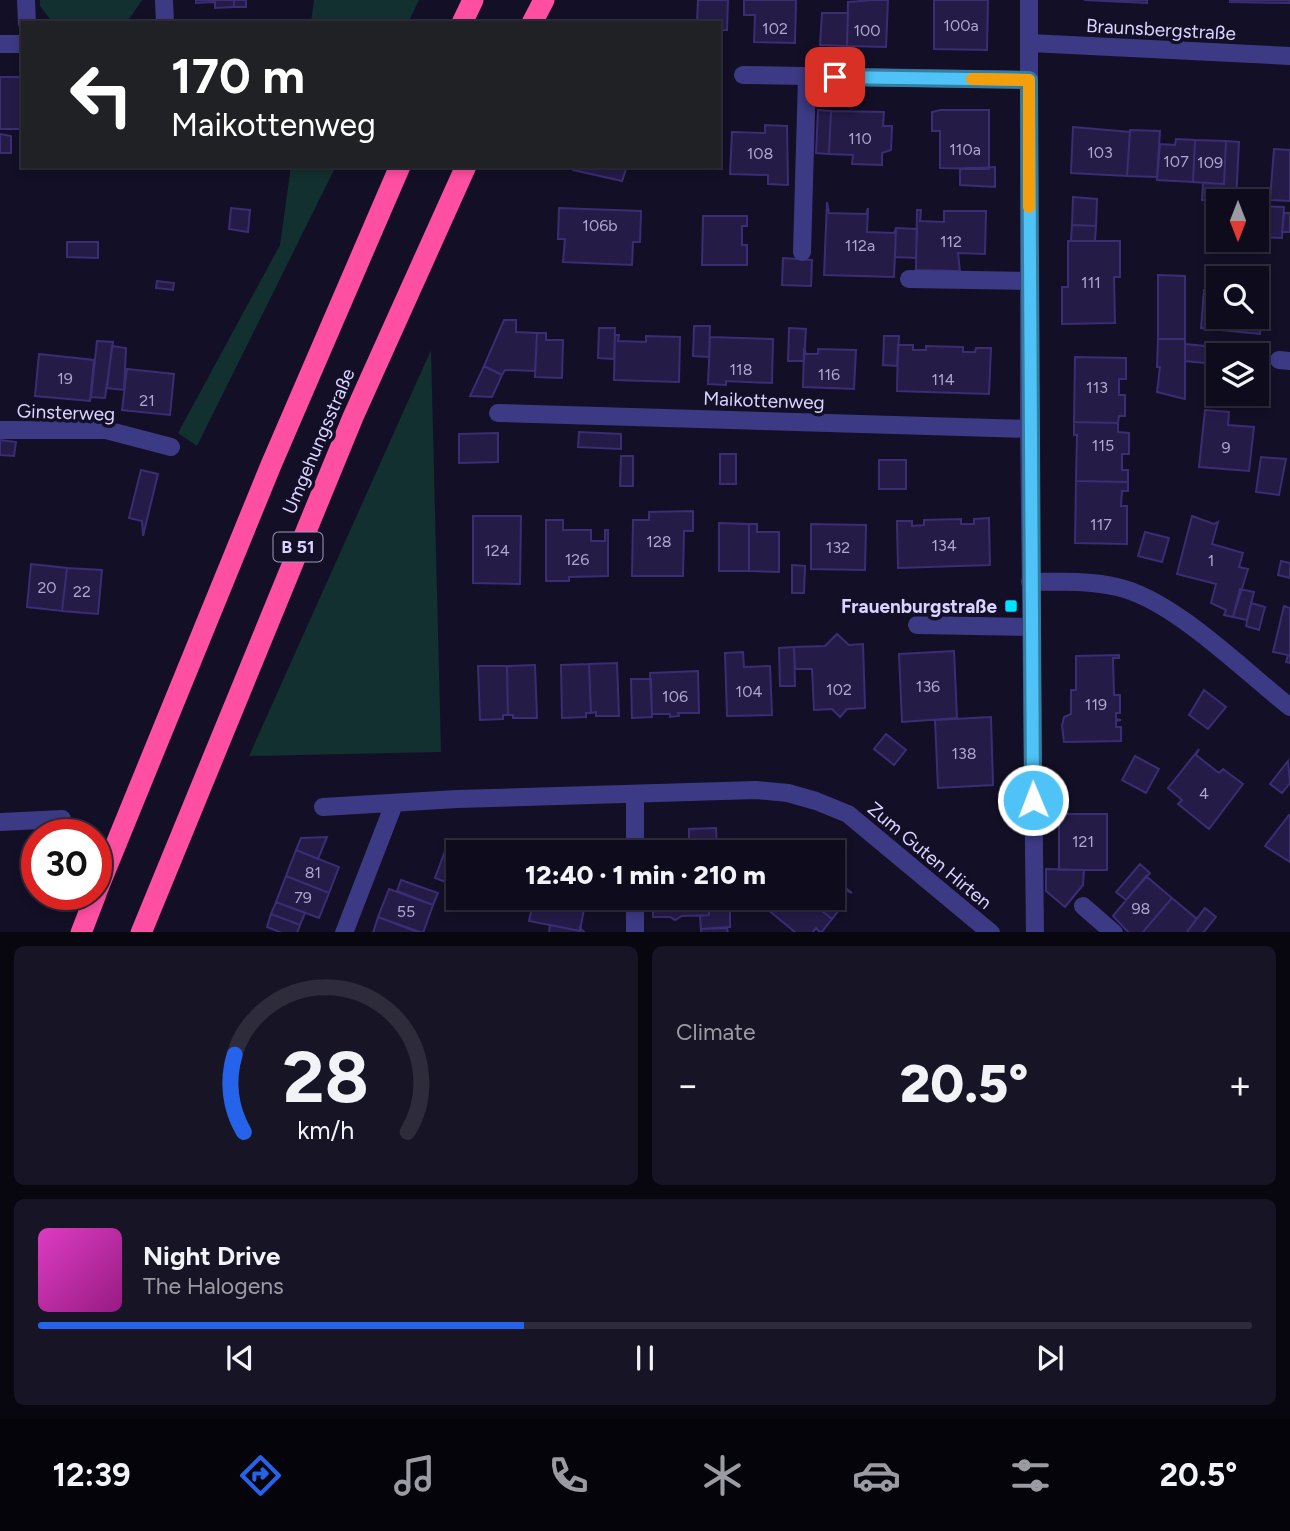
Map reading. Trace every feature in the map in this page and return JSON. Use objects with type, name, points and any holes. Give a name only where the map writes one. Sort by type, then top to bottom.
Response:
[{"type":"highway","points":[[463,21],[473,0]]},
{"type":"highway","points":[[533,21],[544,0]]},
{"type":"highway","name":"Umgehungsstraße","points":[[112,855],[271,465],[399,168]]},
{"type":"highway","name":"Umgehungsstraße","points":[[141,932],[347,429],[465,168]]},
{"type":"highway","name":"Umgehungsstraße","points":[[82,932],[90,910]]},
{"type":"street","points":[[26,0],[27,21]]},
{"type":"street","points":[[164,0],[165,21]]},
{"type":"street","points":[[1029,0],[1030,627],[1035,932]]},
{"type":"street","name":"Braunsbergstraße","points":[[1030,43],[1290,56]]},
{"type":"street","points":[[0,44],[21,44]]},
{"type":"street","points":[[743,75],[1029,80]]},
{"type":"street","points":[[802,252],[807,77]]},
{"type":"street","points":[[909,279],[1029,281]]},
{"type":"street","name":"Maikottenweg","points":[[498,413],[1029,429]]},
{"type":"street","name":"Ginsterweg","points":[[0,430],[106,430],[171,447]]},
{"type":"street","points":[[1030,582],[1096,584],[1118,587],[1146,597],[1177,617],[1290,707]]},
{"type":"street","points":[[917,625],[1030,627]]},
{"type":"street","name":"Zum Guten Hirten","points":[[323,807],[457,799],[756,790],[788,793],[816,800],[848,814],[990,932]]},
{"type":"street","points":[[635,795],[635,840]]},
{"type":"street","points":[[344,932],[394,804]]},
{"type":"street","points":[[0,822],[21,821]]},
{"type":"street","points":[[1083,906],[1113,932]]},
{"type":"street","points":[[635,910],[635,932]]},
{"type":"green space","points":[[40,0],[142,0],[130,18],[123,21],[51,21],[40,6]]},
{"type":"green space","points":[[314,0],[419,0],[409,21],[311,21]]},
{"type":"green space","points":[[291,168],[335,168],[197,446],[178,433],[280,245]]},
{"type":"green space","points":[[431,350],[441,752],[249,756]]},
{"type":"building","points":[[196,0],[234,0],[234,7],[215,8],[215,2],[196,3]]},
{"type":"building","points":[[234,0],[246,0],[246,7],[234,7]]},
{"type":"building","points":[[698,0],[728,0],[727,30],[721,30],[721,21],[697,21]]},
{"type":"building","points":[[744,0],[796,0],[795,43],[754,42],[755,15],[744,15]]},
{"type":"building","points":[[888,0],[886,47],[847,46],[848,2]]},
{"type":"building","points":[[934,0],[988,0],[987,50],[934,49]]},
{"type":"building","points":[[1084,0],[1147,0],[1147,3]]},
{"type":"building","points":[[1290,0],[1290,3],[1230,2]]},
{"type":"building","points":[[822,13],[848,13],[847,46],[820,45]]},
{"type":"building","points":[[0,77],[21,77],[21,129],[0,129]]},
{"type":"building","points":[[818,110],[831,111],[829,154],[816,153]]},
{"type":"building","points":[[989,110],[989,169],[940,168],[940,131],[932,131],[932,112]]},
{"type":"building","points":[[831,111],[884,112],[883,126],[892,126],[891,150],[882,153],[882,165],[852,164],[853,155],[829,154]]},
{"type":"building","points":[[765,125],[787,126],[788,185],[768,184],[768,175],[730,174],[732,132],[765,133]]},
{"type":"building","points":[[1073,127],[1130,132],[1127,176],[1071,173]]},
{"type":"building","points":[[1130,130],[1160,131],[1157,177],[1127,176]]},
{"type":"building","points":[[0,134],[11,136],[11,153],[0,153]]},
{"type":"building","points":[[1176,139],[1195,140],[1193,182],[1157,180],[1160,144],[1175,145]]},
{"type":"building","points":[[1195,140],[1226,141],[1224,184],[1193,182]]},
{"type":"building","points":[[1226,141],[1239,142],[1237,189],[1206,189],[1206,200],[1202,200],[1203,183],[1224,184]]},
{"type":"building","points":[[1274,149],[1290,150],[1290,201],[1270,200]]},
{"type":"building","points":[[995,167],[995,187],[960,185],[960,169]]},
{"type":"building","points":[[574,168],[626,168],[622,181]]},
{"type":"building","points":[[1073,197],[1097,199],[1096,226],[1072,225]]},
{"type":"building","points":[[827,202],[829,213],[866,214],[868,208],[867,232],[894,233],[896,228],[894,277],[824,275]]},
{"type":"building","points":[[1269,206],[1284,207],[1282,238],[1269,238]]},
{"type":"building","points":[[231,208],[250,210],[248,232],[229,229]]},
{"type":"building","points":[[559,208],[641,211],[640,242],[633,242],[632,265],[563,262],[565,239],[558,239]]},
{"type":"building","points":[[917,210],[921,210],[920,221],[944,222],[944,211],[986,211],[985,254],[958,253],[960,271],[916,270]]},
{"type":"building","points":[[1284,213],[1290,213],[1290,232],[1282,232]]},
{"type":"building","points":[[703,216],[747,216],[747,226],[742,226],[742,245],[747,245],[747,265],[702,265]]},
{"type":"building","points":[[1072,225],[1096,226],[1095,241],[1071,241]]},
{"type":"building","points":[[896,228],[917,229],[916,258],[895,257]]},
{"type":"building","points":[[1068,241],[1120,241],[1120,277],[1114,277],[1115,323],[1062,324],[1062,287],[1068,287]]},
{"type":"building","points":[[67,242],[98,242],[98,258],[67,257]]},
{"type":"building","points":[[783,258],[812,260],[811,286],[782,285]]},
{"type":"building","points":[[1158,275],[1185,276],[1185,339],[1158,339]]},
{"type":"building","points":[[157,281],[174,283],[173,290],[156,288]]},
{"type":"building","points":[[1204,290],[1206,290],[1206,329],[1201,328]]},
{"type":"building","points":[[504,320],[516,320],[516,332],[537,333],[535,371],[505,370],[502,375],[484,366]]},
{"type":"building","points":[[694,326],[710,326],[709,357],[693,356]]},
{"type":"building","points":[[599,328],[615,328],[614,359],[598,358]]},
{"type":"building","points":[[789,328],[806,329],[804,361],[788,361]]},
{"type":"building","points":[[1211,329],[1261,329],[1260,334]]},
{"type":"building","points":[[537,333],[546,333],[546,340],[563,340],[562,378],[535,377]]},
{"type":"building","points":[[615,335],[619,335],[618,341],[646,342],[646,336],[680,337],[679,382],[614,380]]},
{"type":"building","points":[[884,336],[899,336],[897,366],[883,365]]},
{"type":"building","points":[[710,337],[773,339],[772,383],[726,381],[726,385],[708,384]]},
{"type":"building","points":[[1158,339],[1185,339],[1185,399],[1157,392],[1160,367],[1157,367]]},
{"type":"building","points":[[97,341],[113,342],[105,398],[91,397]]},
{"type":"building","points":[[1185,344],[1206,346],[1206,363],[1185,361]]},
{"type":"building","points":[[898,345],[913,345],[913,350],[926,350],[926,346],[963,347],[963,352],[975,352],[976,348],[991,348],[989,394],[897,391]]},
{"type":"building","points":[[112,346],[126,348],[124,390],[107,388]]},
{"type":"building","points":[[804,348],[806,354],[818,354],[818,349],[856,350],[854,389],[803,387]]},
{"type":"building","points":[[39,354],[94,360],[90,401],[35,396]]},
{"type":"building","points":[[1075,357],[1126,358],[1126,379],[1119,379],[1119,395],[1125,395],[1125,416],[1119,416],[1118,423],[1074,422]]},
{"type":"building","points":[[484,366],[502,375],[492,397],[470,396]]},
{"type":"building","points":[[127,369],[174,374],[170,415],[122,410]]},
{"type":"building","points":[[1205,410],[1229,412],[1228,425],[1254,427],[1249,471],[1199,467]]},
{"type":"building","points":[[1074,422],[1118,423],[1118,432],[1129,433],[1129,454],[1122,454],[1122,470],[1128,470],[1128,482],[1076,481],[1077,435],[1074,435]]},
{"type":"building","points":[[579,432],[621,434],[621,449],[578,447]]},
{"type":"building","points":[[498,433],[498,462],[459,463],[459,434]]},
{"type":"building","points":[[0,440],[16,442],[14,456],[0,455]]},
{"type":"building","points":[[720,454],[736,454],[736,484],[720,484]]},
{"type":"building","points":[[621,456],[633,456],[633,486],[620,486]]},
{"type":"building","points":[[1261,457],[1286,459],[1279,495],[1256,492]]},
{"type":"building","points":[[879,460],[906,460],[906,489],[879,489]]},
{"type":"building","points":[[141,470],[158,474],[143,536],[142,521],[129,518]]},
{"type":"building","points":[[1076,481],[1128,482],[1128,491],[1122,491],[1121,506],[1127,506],[1127,544],[1075,543]]},
{"type":"building","points":[[693,511],[693,531],[684,531],[683,576],[632,576],[633,520],[649,520],[649,512]]},
{"type":"building","points":[[473,516],[521,516],[520,584],[473,583]]},
{"type":"building","points":[[1192,516],[1214,524],[1218,522],[1212,544],[1243,553],[1239,567],[1248,569],[1233,617],[1224,615],[1226,610],[1211,603],[1216,584],[1177,574]]},
{"type":"building","points":[[989,518],[990,565],[898,568],[897,521],[912,521],[912,526],[924,525],[924,520],[961,519],[961,524],[974,524],[974,519]]},
{"type":"building","points":[[546,520],[563,520],[563,530],[591,530],[591,541],[605,541],[605,530],[608,530],[608,576],[569,577],[569,581],[546,581]]},
{"type":"building","points":[[719,523],[749,524],[749,571],[719,571]]},
{"type":"building","points":[[749,524],[757,524],[757,532],[779,532],[779,572],[749,571]]},
{"type":"building","points":[[811,524],[866,525],[865,570],[811,569]]},
{"type":"building","points":[[1145,532],[1169,538],[1162,562],[1138,556]]},
{"type":"building","points":[[1281,561],[1290,563],[1290,578],[1278,575]]},
{"type":"building","points":[[31,564],[67,568],[62,611],[27,607]]},
{"type":"building","points":[[792,565],[805,566],[804,593],[792,593]]},
{"type":"building","points":[[67,568],[102,570],[98,614],[62,611]]},
{"type":"building","points":[[1240,589],[1254,592],[1247,620],[1233,617]]},
{"type":"building","points":[[1251,603],[1265,607],[1259,630],[1246,626]]},
{"type":"building","points":[[1284,606],[1290,608],[1290,663],[1286,662],[1288,655],[1273,652]]},
{"type":"building","points":[[837,634],[849,645],[863,644],[865,708],[847,709],[840,717],[832,709],[814,710],[812,669],[795,669],[794,647],[825,646]]},
{"type":"building","points":[[794,647],[795,686],[780,686],[779,648]]},
{"type":"building","points":[[954,651],[957,718],[902,722],[899,654]]},
{"type":"building","points":[[743,652],[744,667],[770,666],[772,715],[727,716],[725,653]]},
{"type":"building","points":[[1119,655],[1119,658],[1113,658],[1114,695],[1120,695],[1120,713],[1116,713],[1116,719],[1121,720],[1116,721],[1116,727],[1121,727],[1121,741],[1064,742],[1064,717],[1071,714],[1071,690],[1076,690],[1076,656]]},
{"type":"building","points":[[617,663],[619,716],[596,716],[596,712],[591,713],[589,664]]},
{"type":"building","points":[[589,664],[591,713],[586,713],[586,717],[562,718],[561,665]]},
{"type":"building","points":[[535,665],[537,718],[513,718],[513,715],[508,715],[507,666]]},
{"type":"building","points":[[478,666],[507,666],[508,715],[503,715],[503,719],[480,720]]},
{"type":"building","points":[[698,671],[699,713],[678,713],[679,716],[670,717],[670,714],[652,714],[650,673]]},
{"type":"building","points":[[631,679],[651,679],[652,717],[632,718]]},
{"type":"building","points":[[1204,690],[1226,707],[1208,729],[1189,715]]},
{"type":"building","points":[[991,717],[993,785],[938,788],[935,720]]},
{"type":"building","points":[[886,734],[906,750],[894,765],[874,749]]},
{"type":"building","points":[[1199,749],[1196,755],[1219,773],[1223,769],[1243,784],[1209,829],[1178,804],[1182,800],[1168,788]]},
{"type":"building","points":[[1135,756],[1159,769],[1146,793],[1122,780]]},
{"type":"building","points":[[1288,761],[1290,783],[1282,793],[1270,784]]},
{"type":"building","points":[[1059,814],[1107,814],[1107,870],[1059,870]]},
{"type":"building","points":[[1290,816],[1290,862],[1265,846]]},
{"type":"building","points":[[716,828],[717,840],[689,840],[689,829]]},
{"type":"building","points":[[327,837],[318,859],[296,850],[301,838]]},
{"type":"building","points":[[446,848],[446,882],[435,878]]},
{"type":"building","points":[[296,850],[339,867],[329,893],[286,876]]},
{"type":"building","points":[[1140,864],[1150,873],[1126,900],[1116,892]]},
{"type":"building","points":[[1046,869],[1084,870],[1083,885],[1065,907],[1046,891]]},
{"type":"building","points":[[286,876],[329,893],[319,918],[276,902]]},
{"type":"building","points":[[1146,876],[1172,898],[1143,932],[1128,932],[1113,916]]},
{"type":"building","points":[[401,880],[438,893],[433,905],[397,891]]},
{"type":"building","points":[[389,889],[433,905],[423,932],[378,917]]},
{"type":"building","points":[[1172,898],[1197,919],[1187,932],[1143,932]]},
{"type":"building","points":[[276,902],[305,913],[300,925],[271,914]]},
{"type":"building","points":[[1205,908],[1216,917],[1204,932],[1187,932]]},
{"type":"building","points":[[531,910],[584,910],[580,931],[529,921]]},
{"type":"building","points":[[653,910],[709,910],[709,915],[682,916],[675,920],[670,917],[653,917]]},
{"type":"building","points":[[709,910],[730,910],[730,927],[701,929],[700,916],[709,915]]},
{"type":"building","points":[[768,910],[821,910],[832,919],[822,932],[816,928],[813,932],[795,932]]},
{"type":"building","points":[[821,910],[839,910],[832,919]]},
{"type":"building","points":[[271,914],[300,925],[297,932],[280,932],[267,927]]},
{"type":"building","points":[[378,917],[417,932],[373,932]]},
{"type":"building","points":[[550,925],[580,931],[580,928],[584,932],[549,932]]},
{"type":"building","points":[[727,928],[728,932],[701,932],[701,929]]},
{"type":"slow traffic","points":[[972,79],[1029,80],[1029,207]]},
{"type":"place","name":"Frauenburgstraße","points":[[1011,606]]},
{"type":"route","points":[[835,77],[1029,80],[1033,800]]}]
